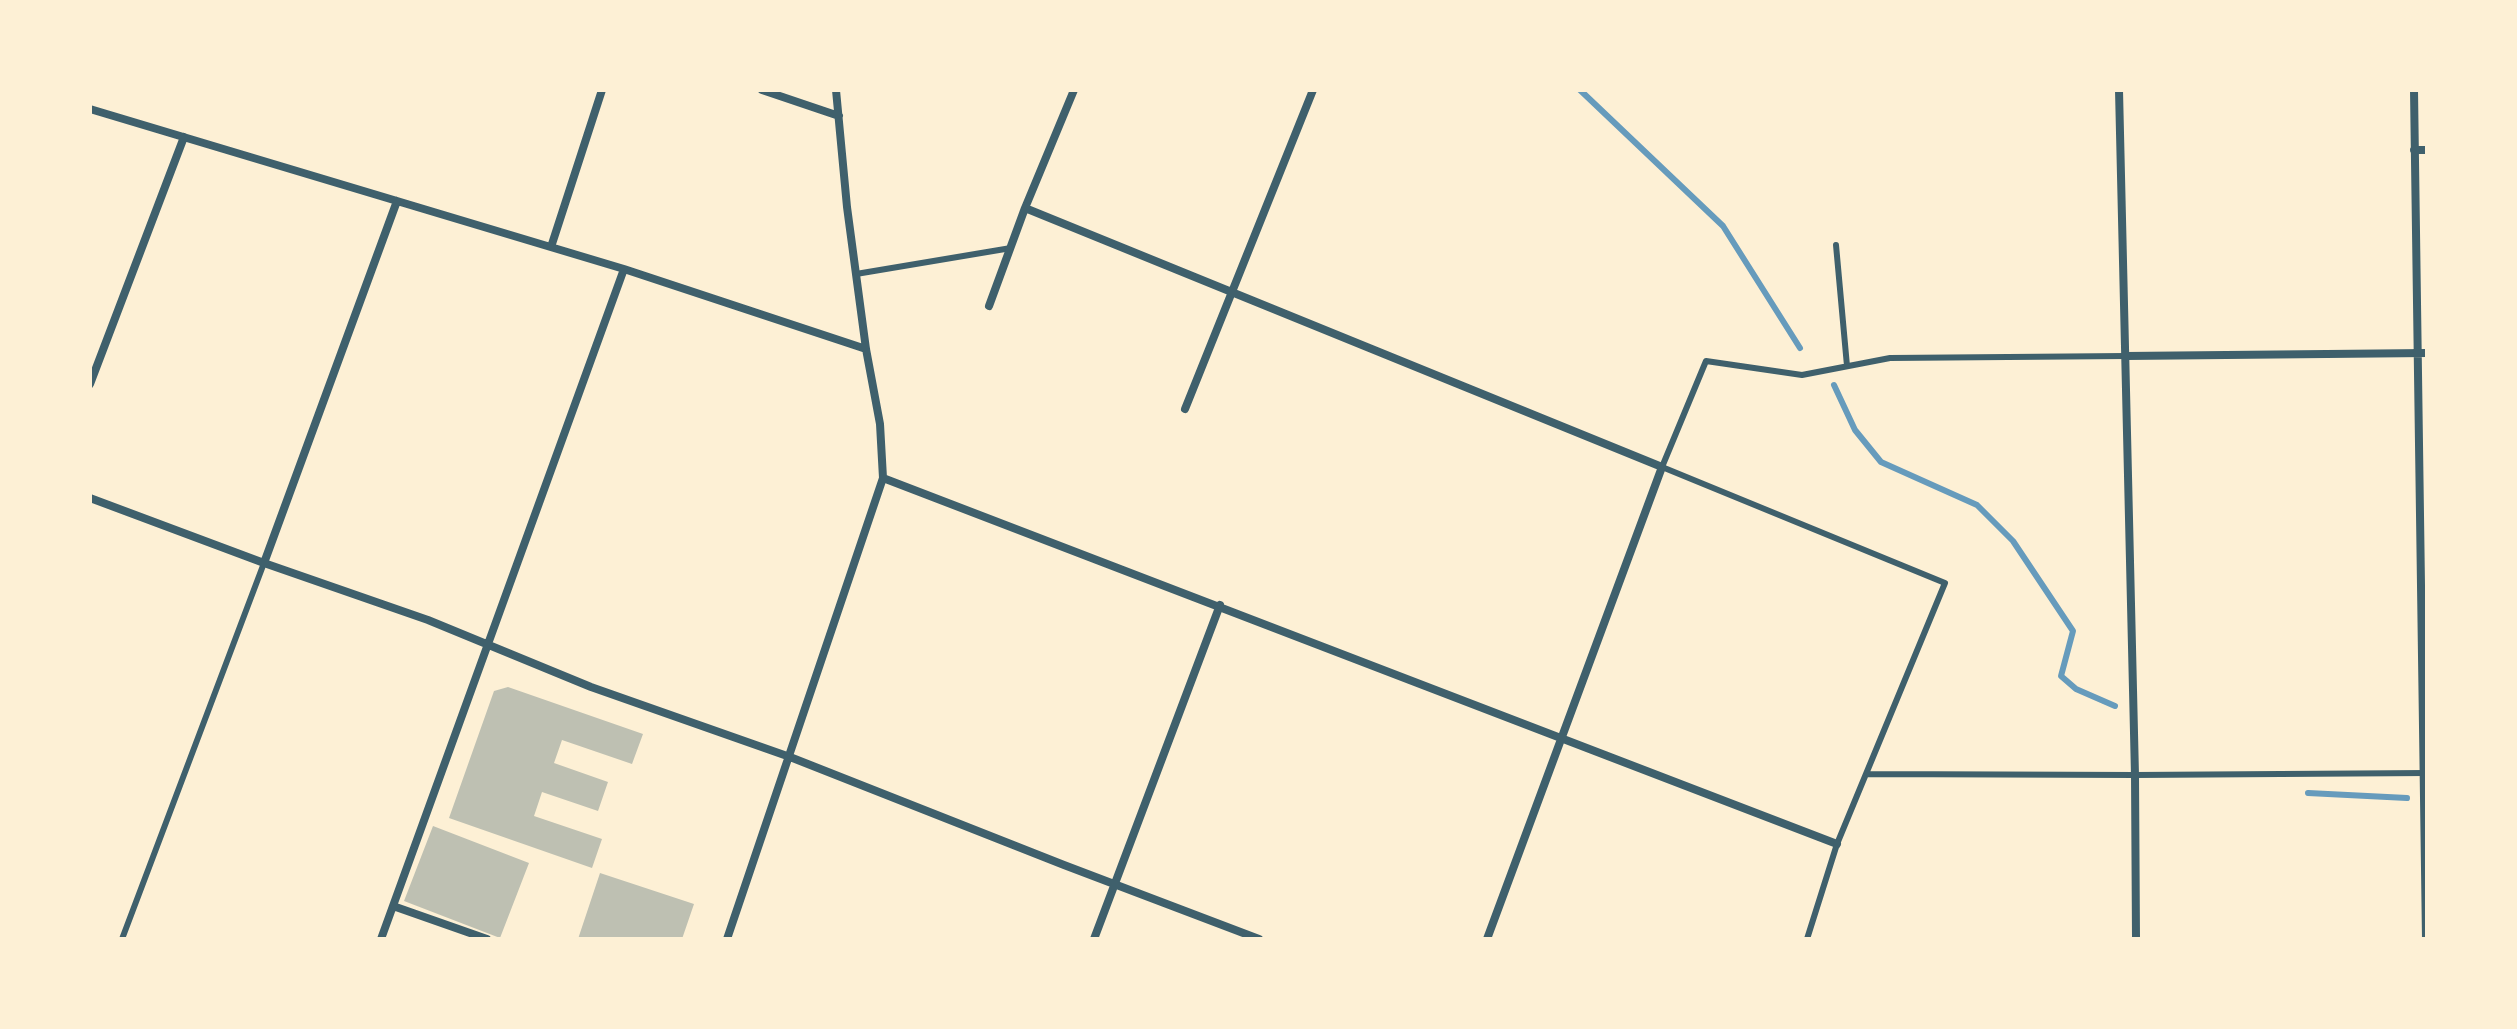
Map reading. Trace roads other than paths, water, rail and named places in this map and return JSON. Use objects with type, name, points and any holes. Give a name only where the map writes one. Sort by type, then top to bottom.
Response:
[{"type":"street","points":[[551,247],[602,90]]},
{"type":"street","points":[[762,90],[839,116]]},
{"type":"street","points":[[727,939],[883,478],[880,424],[856,274],[836,90]]},
{"type":"street","points":[[989,306],[1074,90]]},
{"type":"street","points":[[1185,409],[1313,90]]},
{"type":"street","points":[[2119,90],[2136,939]]},
{"type":"street","points":[[2414,90],[2422,354],[2426,939]]},
{"type":"street","points":[[90,109],[624,269],[866,349]]},
{"type":"street","points":[[90,384],[184,137]]},
{"type":"street","points":[[2414,150],[2427,150]]},
{"type":"street","points":[[264,563],[397,201]]},
{"type":"street","points":[[1025,208],[1662,467],[1487,939]]},
{"type":"street","points":[[381,939],[624,269]]},
{"type":"street","points":[[2126,356],[2422,354]]},
{"type":"street","points":[[883,478],[1837,844]]},
{"type":"street","points":[[90,498],[428,620],[591,687],[790,757],[1259,939]]},
{"type":"street","points":[[1094,939],[1220,605]]},
{"type":"street","points":[[393,906],[487,939]]},
{"type":"lane","points":[[1836,245],[1847,366]]},
{"type":"lane","points":[[856,274],[1011,248]]},
{"type":"lane","points":[[1807,939],[1837,844],[1945,583],[1662,467],[1706,361],[1802,375],[1890,358],[2126,356]]},
{"type":"lane","points":[[122,939],[264,563]]},
{"type":"lane","points":[[1866,774],[2426,773]]},
{"type":"waterway","points":[[1580,90],[1723,226],[1800,348]]},
{"type":"waterway","points":[[1834,385],[1855,430],[1881,462],[1977,505],[2013,541],[2073,631],[2061,676],[2076,689],[2115,706]]},
{"type":"waterway","points":[[2308,793],[2407,798]]}]
